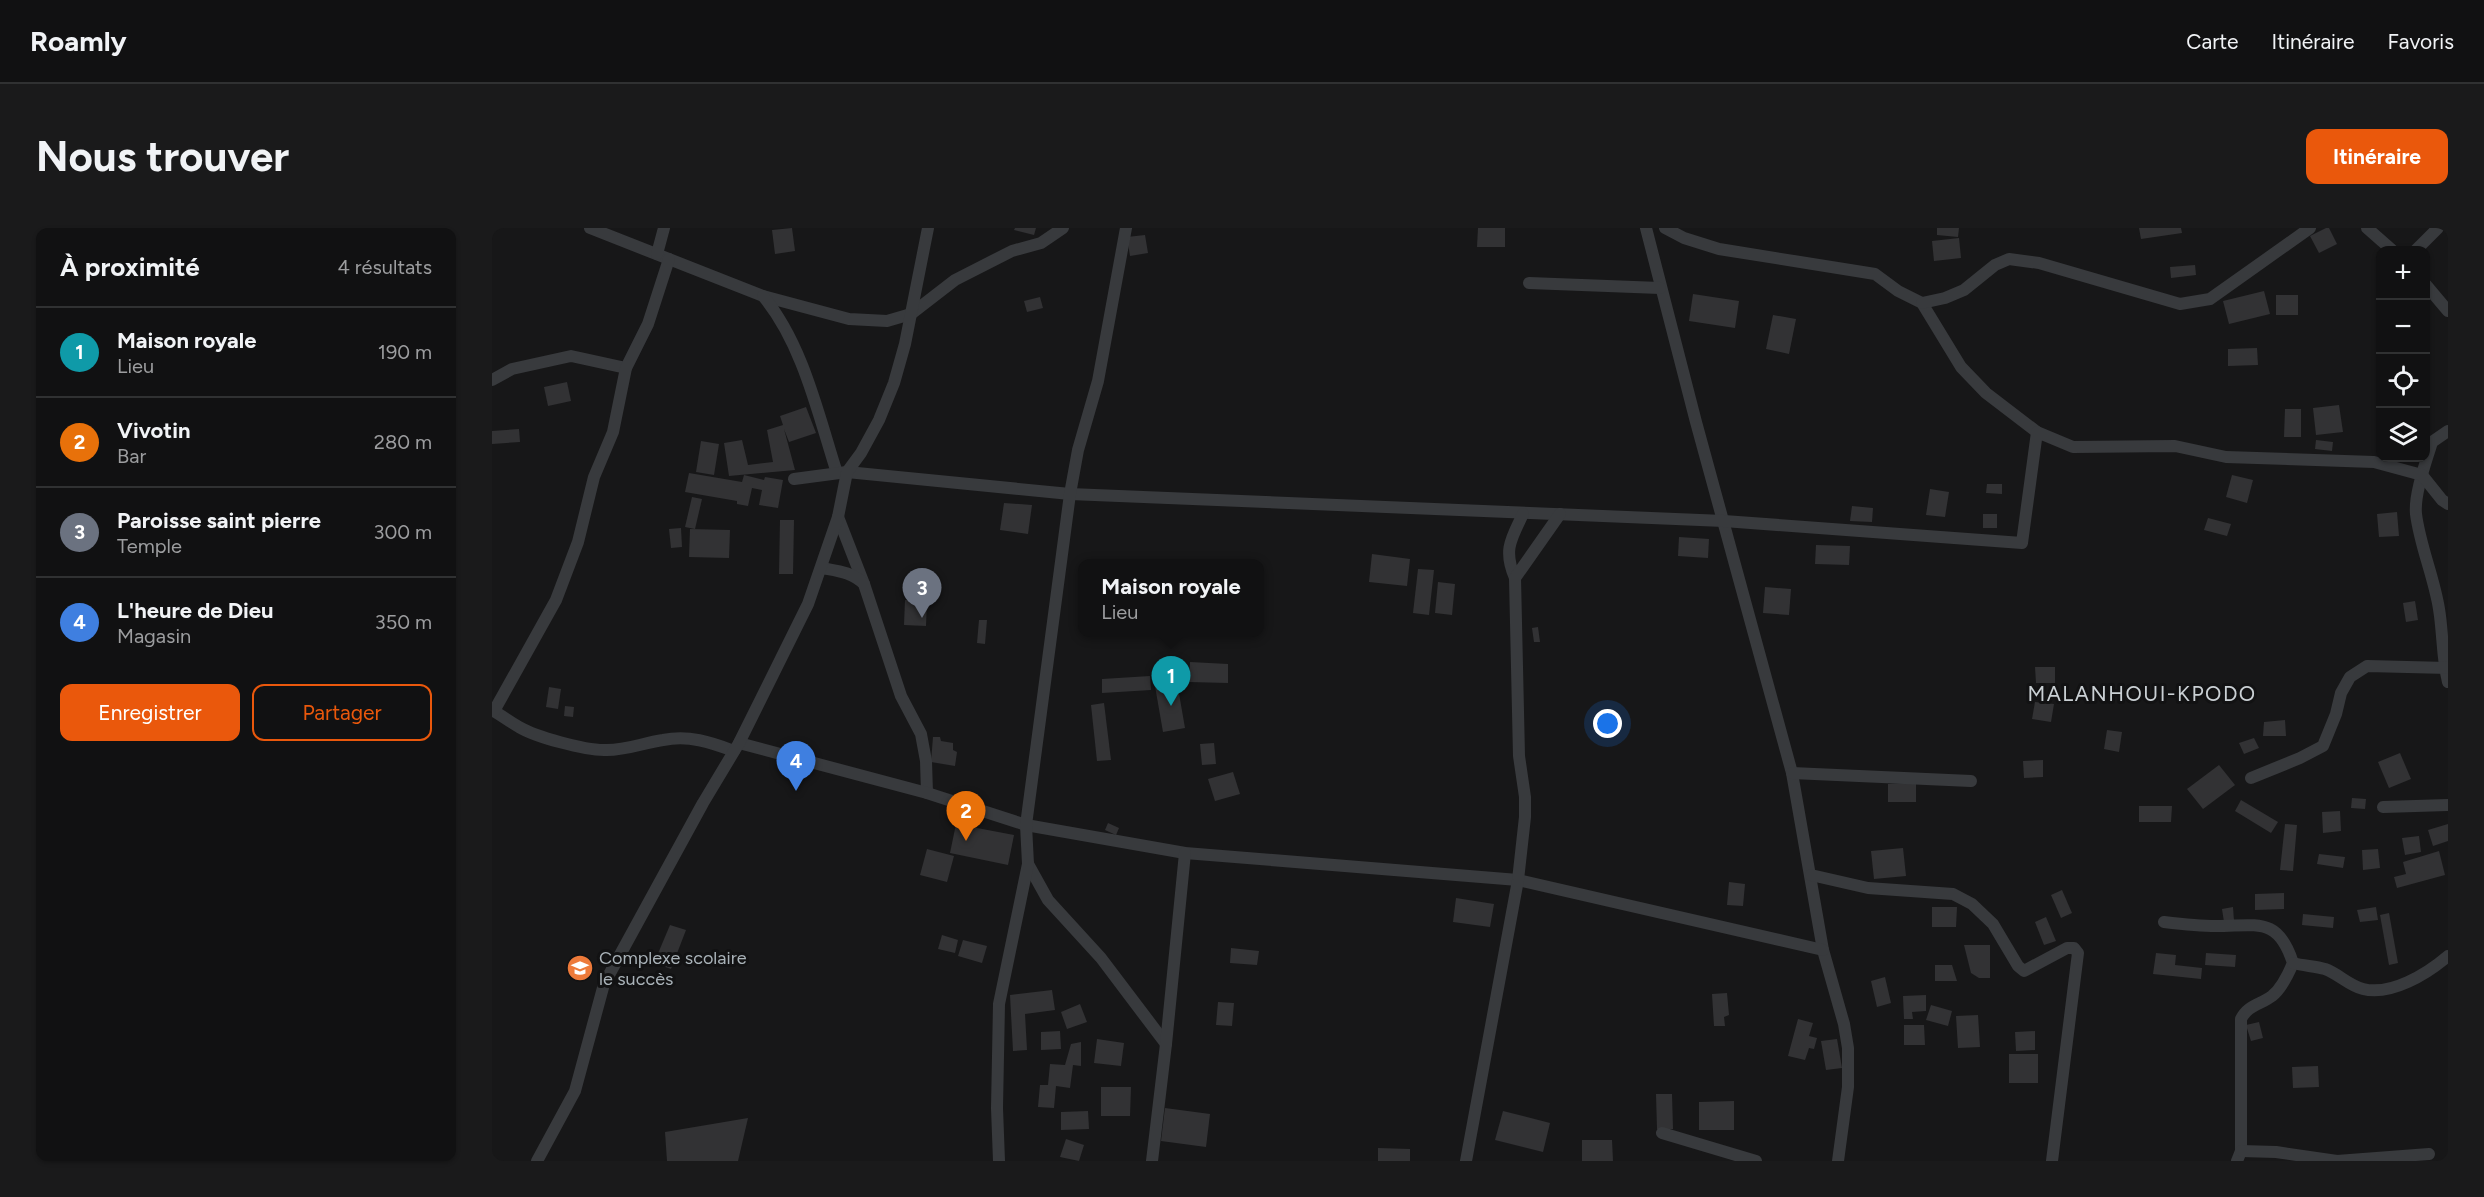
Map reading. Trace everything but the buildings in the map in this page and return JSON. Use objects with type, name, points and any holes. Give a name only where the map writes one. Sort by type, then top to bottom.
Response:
[{"type":"street","points":[[590,228],[763,296],[849,319],[887,321],[911,314],[955,280],[1012,251],[1041,243],[1063,228]]},
{"type":"street","points":[[664,228],[663,257],[648,324],[626,368],[623,393],[613,432],[594,477],[578,542],[556,600],[493,710],[521,729],[602,750],[627,749],[663,740],[688,738],[707,741],[927,793],[1026,825],[1185,853],[1518,880],[1822,950]]},
{"type":"street","points":[[842,472],[861,453],[879,420],[894,383],[911,314],[928,228]]},
{"type":"street","points":[[999,1161],[997,1108],[999,1004],[1028,864],[1026,825],[1070,494],[1078,450],[1098,381],[1126,228]]},
{"type":"street","points":[[1646,228],[1660,288],[1792,773],[1822,950],[1844,1024],[1848,1048],[1848,1087],[1838,1161]]},
{"type":"street","points":[[1665,228],[1684,238],[1719,249],[1875,274],[1898,291],[1922,303],[1960,367],[1986,393],[2037,432],[2073,447],[2175,446],[2226,457],[2374,462],[2422,475],[2448,504]]},
{"type":"street","points":[[1922,303],[1945,298],[1964,290],[1995,265],[2009,259],[2039,263],[2180,304],[2210,299],[2310,228]]},
{"type":"street","points":[[2367,228],[2387,246]]},
{"type":"street","points":[[2420,246],[2438,228]]},
{"type":"street","points":[[1529,283],[1660,288]]},
{"type":"street","points":[[2430,290],[2448,311]]},
{"type":"street","points":[[537,1161],[575,1091],[604,984],[737,747],[778,668],[822,568],[838,517],[842,472],[801,364],[774,310],[763,296]]},
{"type":"street","points":[[492,380],[512,369],[571,356],[626,368]]},
{"type":"street","points":[[2448,431],[2432,442],[2422,475],[2416,512],[2438,600],[2448,682]]},
{"type":"street","points":[[794,479],[842,472],[1070,494],[1724,521],[2022,543],[2037,432]]},
{"type":"street","points":[[1466,1161],[1518,880],[1526,797],[1519,756],[1515,578],[1509,563],[1509,544],[1523,514]]},
{"type":"street","points":[[1515,578],[1560,514]]},
{"type":"street","points":[[838,517],[864,584],[901,696],[921,734],[925,754],[927,793]]},
{"type":"street","points":[[822,568],[847,573],[857,577],[864,584]]},
{"type":"street","points":[[2252,778],[2301,759],[2323,746],[2336,714],[2341,693],[2350,677],[2367,666],[2446,668]]},
{"type":"street","points":[[1792,773],[1971,781]]},
{"type":"street","points":[[2383,807],[2448,805]]},
{"type":"street","points":[[1152,1161],[1185,853]]},
{"type":"street","points":[[1028,864],[1048,900],[1101,958],[1166,1044]]},
{"type":"street","points":[[1811,875],[1868,888],[1953,894],[1972,904],[1993,924],[2018,966],[2024,970],[2067,948],[2074,948],[2078,952],[2052,1161]]},
{"type":"street","points":[[2164,922],[2212,926],[2250,923],[2264,925],[2276,931],[2285,942],[2293,963],[2288,976],[2273,995],[2250,1007],[2241,1019],[2239,1156],[2276,1152],[2337,1161],[2429,1154]]},
{"type":"street","points":[[2293,963],[2323,968],[2365,990],[2407,983],[2431,971],[2448,956]]},
{"type":"street","points":[[1662,1133],[1756,1161]]},
{"type":"place","name":"Paroisse saint pierre","points":[[922,618]]},
{"type":"place","name":"Maison royale","points":[[1171,706]]},
{"type":"place","name":"L'heure de Dieu","points":[[796,791]]},
{"type":"place","name":"Vivotin","points":[[966,841]]},
{"type":"place","name":"Complexe scolaire le succès","points":[[580,968]]},
{"type":"district","name":"MALANHOUI-KPODO","points":[[2142,694]]}]
